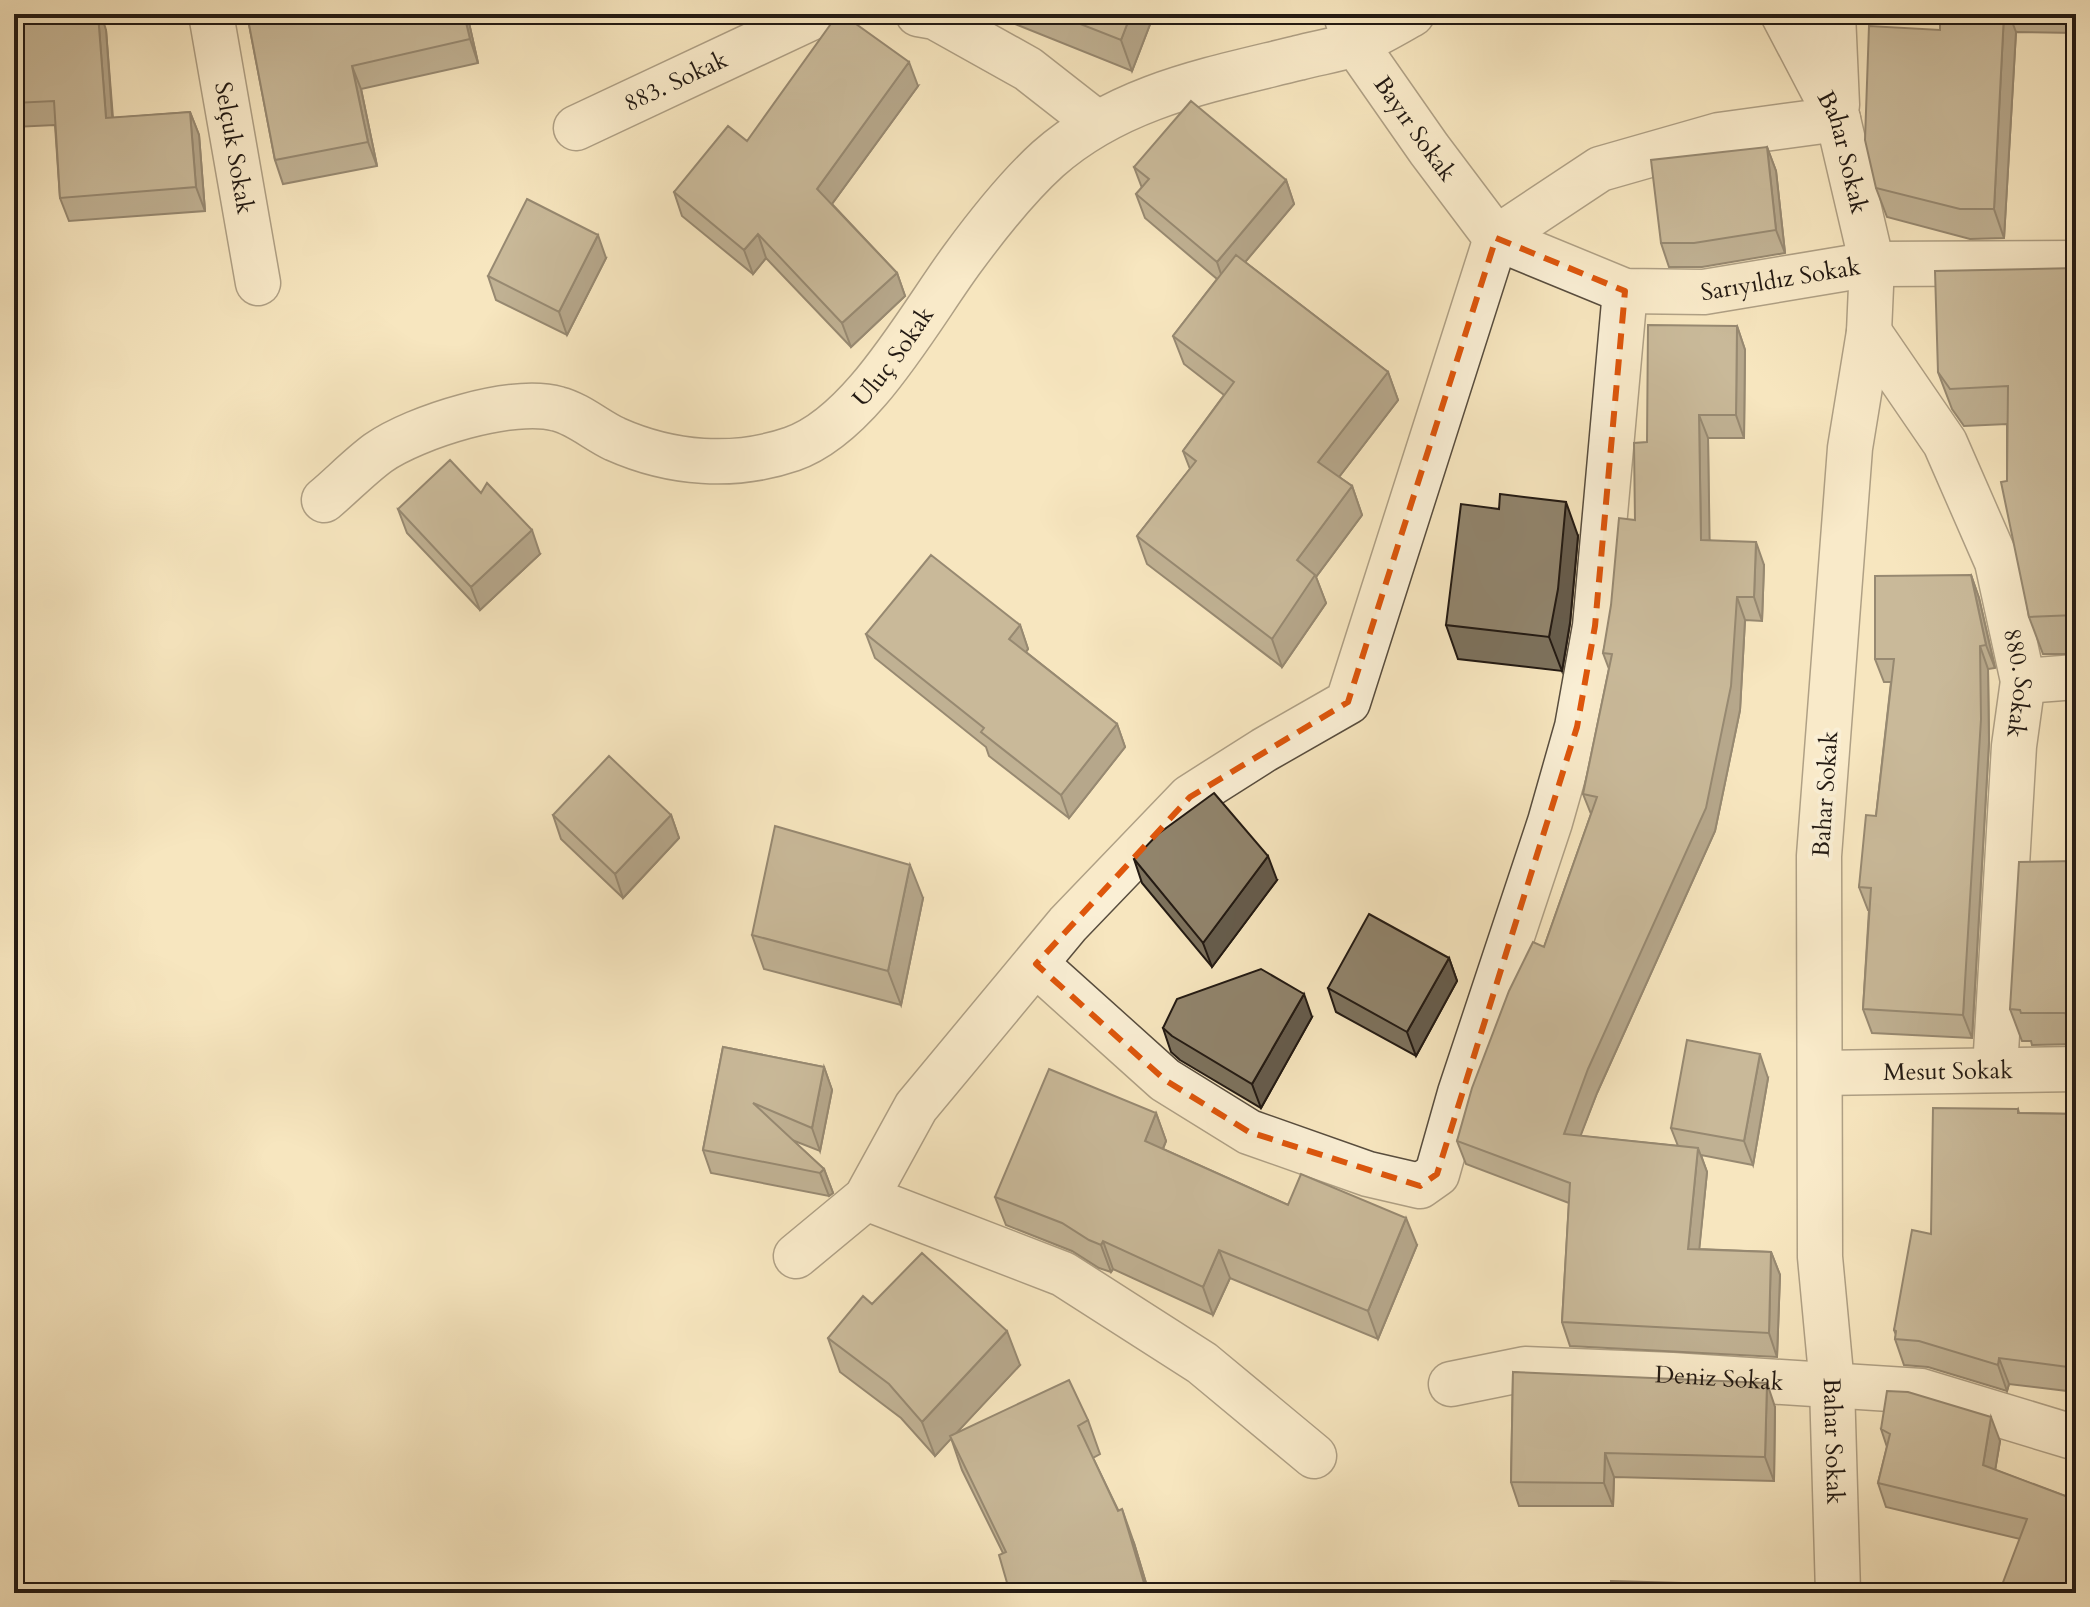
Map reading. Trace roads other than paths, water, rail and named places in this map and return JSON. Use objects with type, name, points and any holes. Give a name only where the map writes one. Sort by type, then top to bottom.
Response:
[{"type":"street","name":"Selçuk Sokak","points":[[211,14],[258,283]]},
{"type":"street","name":"883. Sokak","points":[[576,128],[819,14]]},
{"type":"street","points":[[918,14],[935,17],[1028,69],[1097,123]]},
{"type":"street","name":"Uluç Sokak","points":[[324,500],[379,452],[422,431],[477,413],[524,405],[557,409],[644,451],[673,459],[707,462],[765,457],[795,448],[826,432],[858,401],[889,364],[964,256],[1005,205],[1048,159],[1097,123],[1164,92],[1350,29],[1412,14]]},
{"type":"street","name":"Bahar Sokak","points":[[1783,14],[1838,119],[1872,264],[1869,332],[1850,448],[1819,856],[1820,1257],[1832,1385],[1838,1593]]},
{"type":"street","points":[[796,1256],[866,1198],[916,1107],[1068,924],[1190,797],[1348,702],[1496,238],[1600,169],[1719,135],[1838,119],[1833,14]]},
{"type":"street","name":"Bayır Sokak","points":[[1350,29],[1429,149],[1496,238]]},
{"type":"street","name":"Sarıyıldız Sokak","points":[[1496,238],[1625,291],[1704,292],[1872,264],[2076,263]]},
{"type":"street","points":[[1036,964],[1165,1080],[1249,1132],[1368,1174],[1420,1186],[1437,1174],[1460,1093],[1550,822],[1577,727],[1595,626],[1625,291]]},
{"type":"street","name":"880. Sokak","points":[[1869,332],[1945,443],[1997,562],[2023,681],[2014,746],[1995,1069]]},
{"type":"street","points":[[2023,681],[2076,677]]},
{"type":"street","name":"Mesut Sokak","points":[[1820,1073],[2076,1069]]},
{"type":"street","points":[[866,1198],[1063,1274],[1202,1363],[1314,1456]]},
{"type":"street","name":"Deniz Sokak","points":[[1451,1384],[1525,1369],[1921,1391],[2076,1438]]}]
